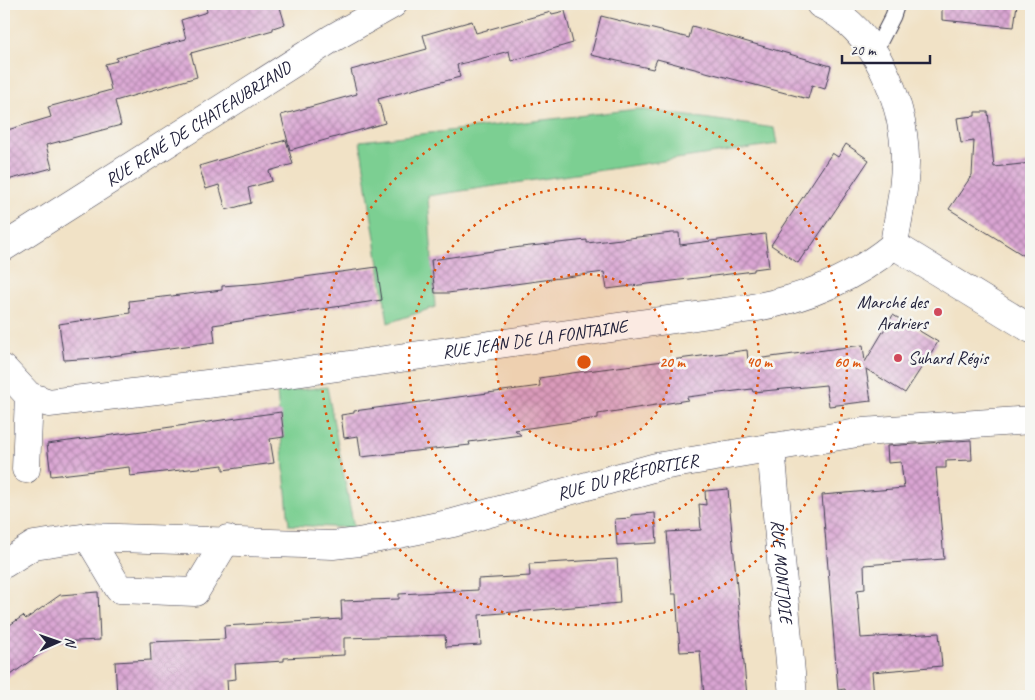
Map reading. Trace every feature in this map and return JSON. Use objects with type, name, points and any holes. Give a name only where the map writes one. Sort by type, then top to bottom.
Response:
[{"type":"street","name":"RUE RENÉ DE CHATEAUBRIAND","points":[[4,247],[331,39],[393,4]]},
{"type":"street","points":[[820,4],[855,27],[874,53],[893,92],[899,114],[905,159],[894,244],[1031,328]]},
{"type":"street","name":"RUE JEAN DE LA FONTAINE","points":[[29,396],[49,403],[273,376],[782,303],[827,286],[874,261],[894,244]]},
{"type":"street","points":[[4,368],[29,396],[26,469]]},
{"type":"street","name":"RUE DU PRÉFORTIER","points":[[4,564],[34,546],[88,537],[227,539],[333,544],[359,542],[453,523],[656,467],[863,432],[1031,420]]},
{"type":"street","name":"RUE MONTJOIE","points":[[771,447],[793,696]]},
{"type":"street","points":[[88,537],[119,589],[195,592],[227,539]]},
{"type":"lane","points":[[874,53],[893,16],[896,4]]},
{"type":"green space","points":[[638,109],[774,128],[777,144],[428,196],[435,307],[388,323],[360,141]]},
{"type":"green space","points":[[327,387],[354,528],[289,525],[277,392]]},
{"type":"building","points":[[218,4],[279,4],[285,24],[273,28],[273,30],[191,53],[197,77],[115,101],[121,125],[46,145],[52,168],[4,181],[4,131],[51,117],[48,107],[111,90],[105,64],[117,61],[116,58],[186,39],[181,20],[207,12],[206,7]]},
{"type":"building","points":[[942,4],[1017,4],[1014,27],[942,20]]},
{"type":"building","points":[[565,11],[573,43],[511,61],[509,51],[457,65],[460,77],[378,99],[385,123],[290,150],[281,115],[357,94],[351,70],[427,49],[423,35],[472,21],[476,33],[551,12],[552,14]]},
{"type":"building","points":[[601,16],[689,38],[692,26],[831,66],[825,89],[812,85],[808,99],[657,59],[653,69],[591,55]]},
{"type":"building","points":[[975,112],[988,112],[994,167],[1031,163],[1031,260],[949,209],[972,175],[974,141],[961,143],[957,118],[975,116]]},
{"type":"building","points":[[286,140],[293,164],[269,171],[272,181],[248,188],[251,203],[226,210],[219,185],[206,189],[199,166]]},
{"type":"building","points":[[846,144],[869,160],[798,263],[771,245],[832,153],[838,157]]},
{"type":"building","points":[[679,233],[680,245],[765,234],[769,267],[754,269],[754,271],[607,289],[604,272],[448,293],[435,293],[431,260],[521,247],[587,240],[587,243]]},
{"type":"building","points":[[377,267],[382,300],[213,325],[215,342],[97,358],[64,360],[59,324],[130,313],[129,301],[222,290],[222,286],[261,283]]},
{"type":"building","points":[[893,315],[938,342],[905,393],[866,369],[871,401],[829,406],[826,385],[753,392],[752,389],[687,397],[688,400],[598,414],[598,418],[515,430],[521,435],[469,442],[470,445],[361,457],[358,436],[344,438],[341,415],[354,413],[354,411],[540,386],[539,378],[572,373],[747,350],[748,360],[863,345],[865,362]]},
{"type":"building","points":[[281,412],[284,437],[270,439],[274,463],[223,470],[223,465],[130,476],[129,467],[51,476],[47,444]]},
{"type":"building","points":[[971,440],[972,460],[946,461],[946,468],[936,468],[944,559],[864,565],[865,589],[857,590],[861,638],[939,633],[942,666],[872,672],[874,696],[846,696],[845,689],[838,690],[822,495],[904,488],[901,462],[888,463],[887,446]]},
{"type":"building","points":[[728,489],[747,696],[704,696],[700,651],[680,652],[676,594],[672,594],[667,532],[701,530],[699,504],[706,505],[705,491]]},
{"type":"building","points":[[655,513],[657,543],[617,545],[615,519],[631,518],[631,515]]},
{"type":"building","points":[[617,559],[620,603],[479,615],[481,645],[446,647],[445,635],[344,638],[344,655],[284,658],[284,661],[235,664],[236,679],[227,680],[228,696],[191,696],[190,693],[117,696],[115,662],[151,660],[150,642],[225,639],[224,626],[342,619],[341,601],[399,599],[399,594],[478,590],[478,579],[530,576],[529,564]]},
{"type":"building","points":[[98,592],[100,640],[56,642],[4,680],[4,629],[23,616],[26,619],[60,595]]},
{"type":"place","name":"Marché des Ardriers","points":[[938,312]]},
{"type":"place","name":"Suhard Régis","points":[[898,358]]}]
